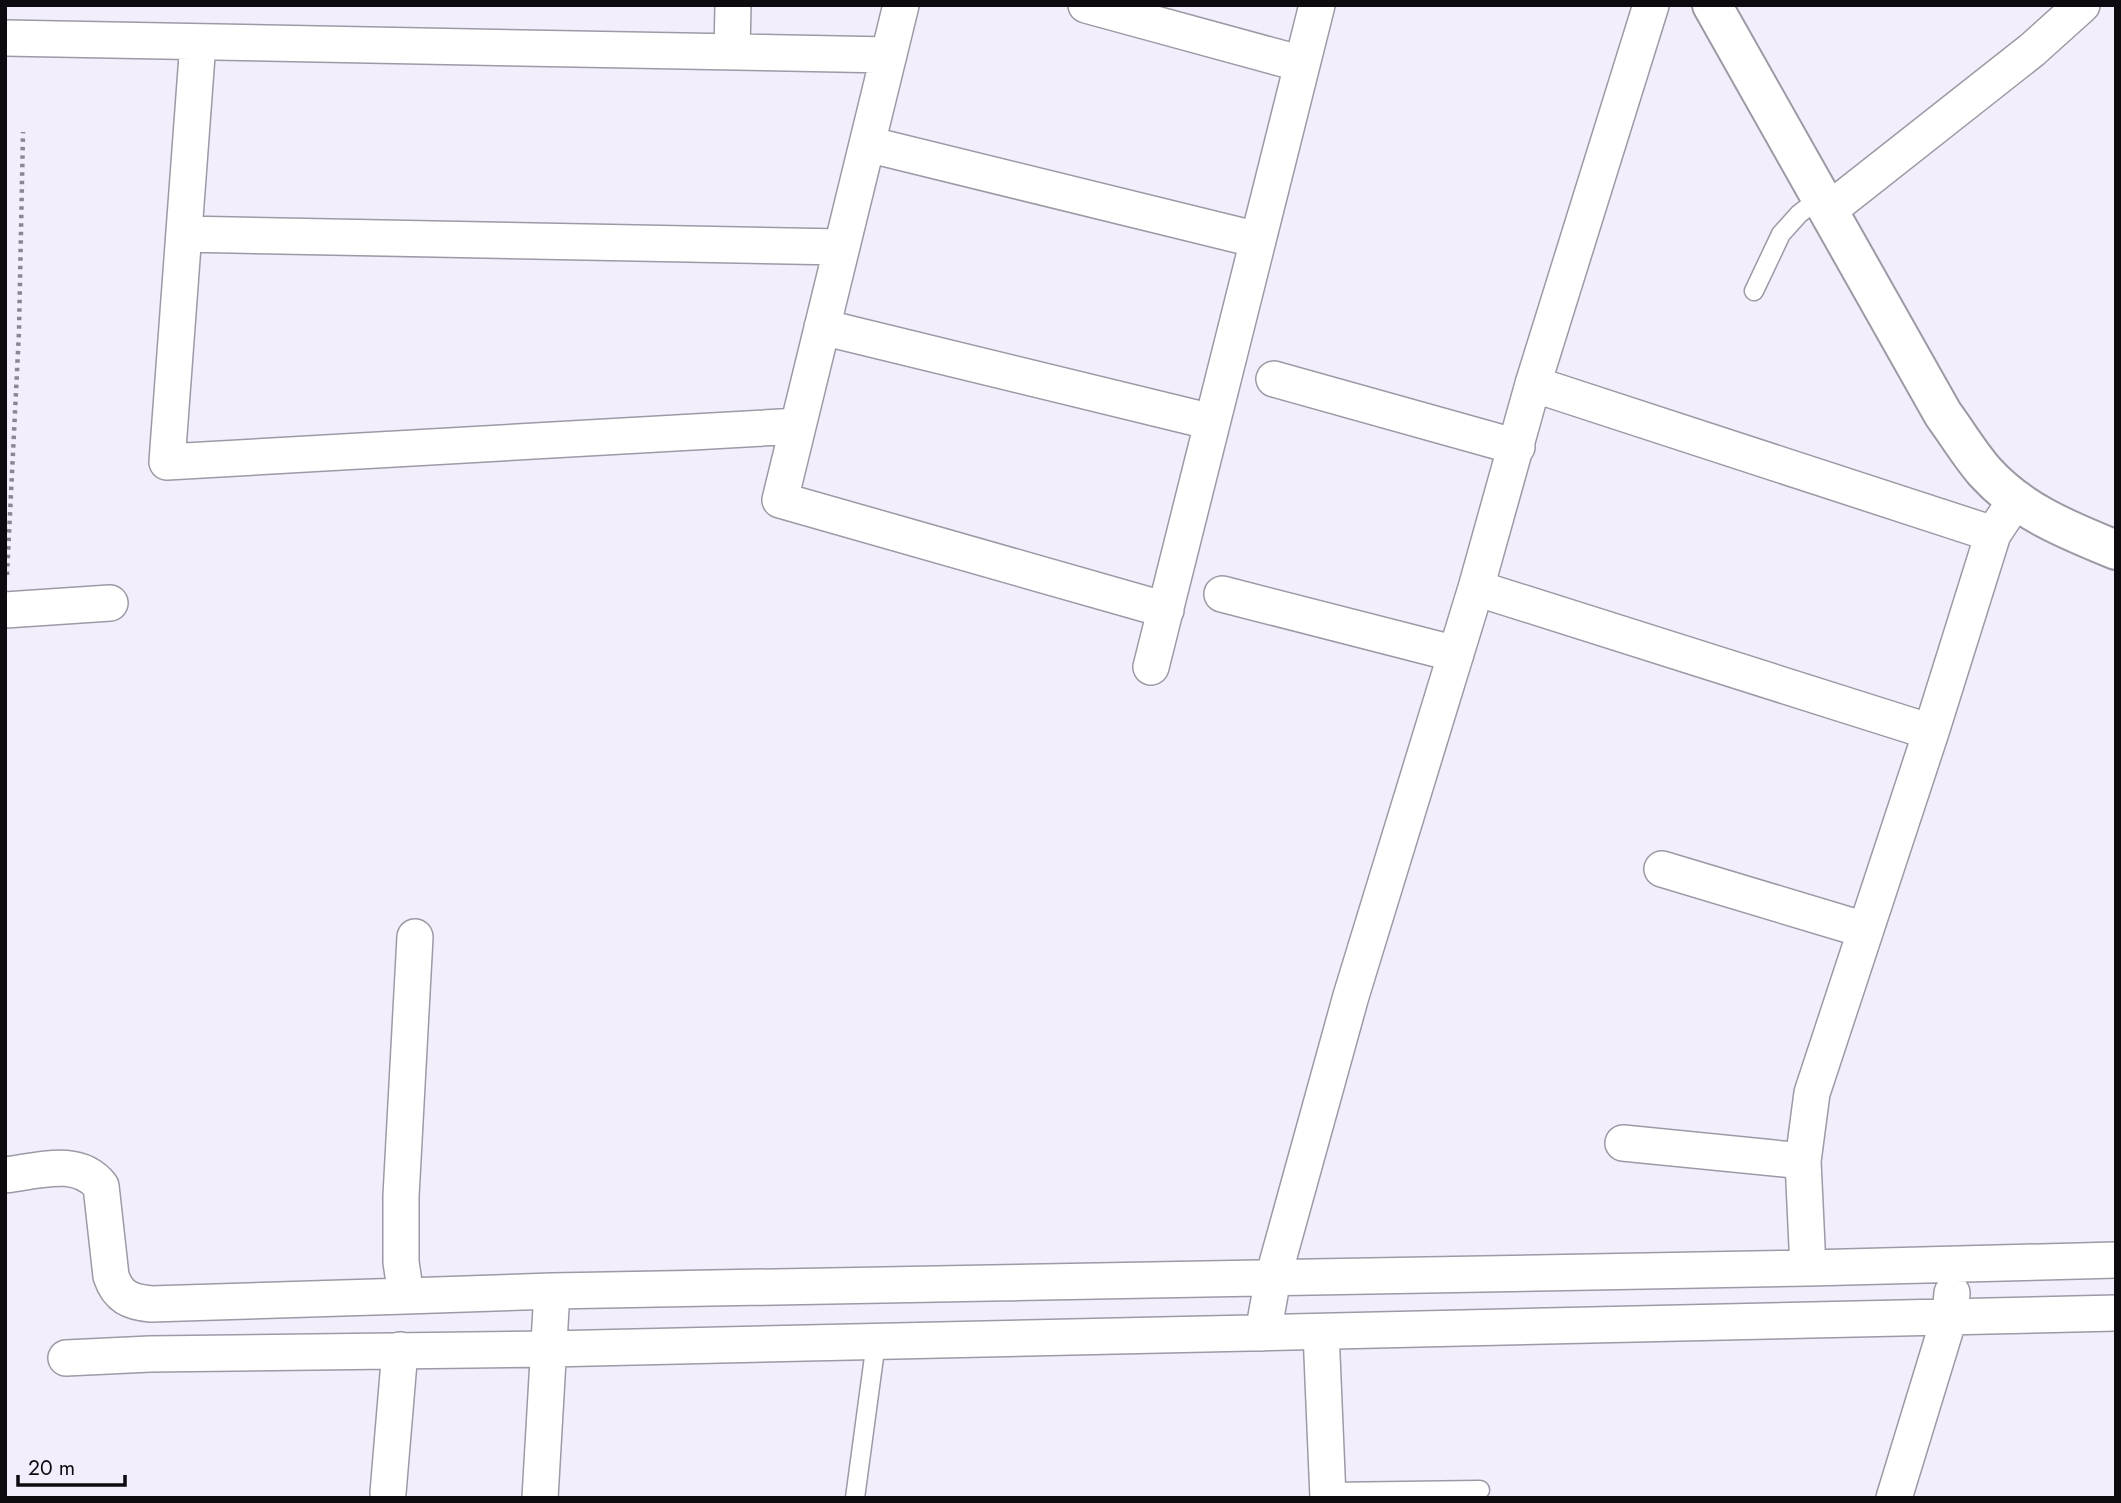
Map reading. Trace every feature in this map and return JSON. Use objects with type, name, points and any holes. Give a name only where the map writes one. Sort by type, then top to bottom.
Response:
[{"type":"street","points":[[732,52],[733,5]]},
{"type":"street","points":[[901,5],[780,500],[1166,610]]},
{"type":"street","points":[[1086,5],[1302,64]]},
{"type":"street","points":[[1151,667],[1317,5]]},
{"type":"street","points":[[1263,1333],[1273,1278],[1351,996],[1476,588],[1533,384],[1651,5]]},
{"type":"street","points":[[1712,5],[1943,414],[1985,472],[2015,501],[2047,520],[2116,550]]},
{"type":"street","points":[[1825,203],[2032,50],[2082,5]]},
{"type":"street","points":[[5,38],[889,55]]},
{"type":"street","points":[[198,42],[167,462],[798,426]]},
{"type":"street","points":[[867,144],[1258,240]]},
{"type":"street","points":[[184,234],[842,247]]},
{"type":"street","points":[[822,327],[1212,422]]},
{"type":"street","points":[[1273,379],[1517,447]]},
{"type":"street","points":[[1533,384],[1993,534]]},
{"type":"street","points":[[1808,1268],[1803,1161],[1812,1093],[1993,534],[2015,501]]},
{"type":"street","points":[[1476,588],[1931,732]]},
{"type":"street","points":[[6,594],[110,603]]},
{"type":"street","points":[[1222,594],[1456,654]]},
{"type":"street","points":[[1662,869],[1865,930]]},
{"type":"street","points":[[406,1296],[401,1262],[401,1196],[415,937]]},
{"type":"street","points":[[1623,1143],[1803,1161]]},
{"type":"street","points":[[5,1175],[66,1168],[81,1169],[94,1176],[101,1186],[111,1276],[116,1290],[132,1302],[151,1304],[552,1292],[2116,1261]]},
{"type":"street","points":[[1894,1498],[1950,1315],[1954,1265]]},
{"type":"street","points":[[540,1498],[552,1292]]},
{"type":"street","points":[[65,1358],[150,1354],[549,1349],[2116,1313]]},
{"type":"street","points":[[1321,1332],[1328,1495]]},
{"type":"street","points":[[388,1493],[400,1350]]},
{"type":"lane","points":[[1754,291],[1781,234],[1799,214],[1825,203]]},
{"type":"lane","points":[[855,1498],[876,1342]]},
{"type":"lane","points":[[1328,1495],[1480,1490]]},
{"type":"path","points":[[6,594],[19,331],[23,132]]}]
